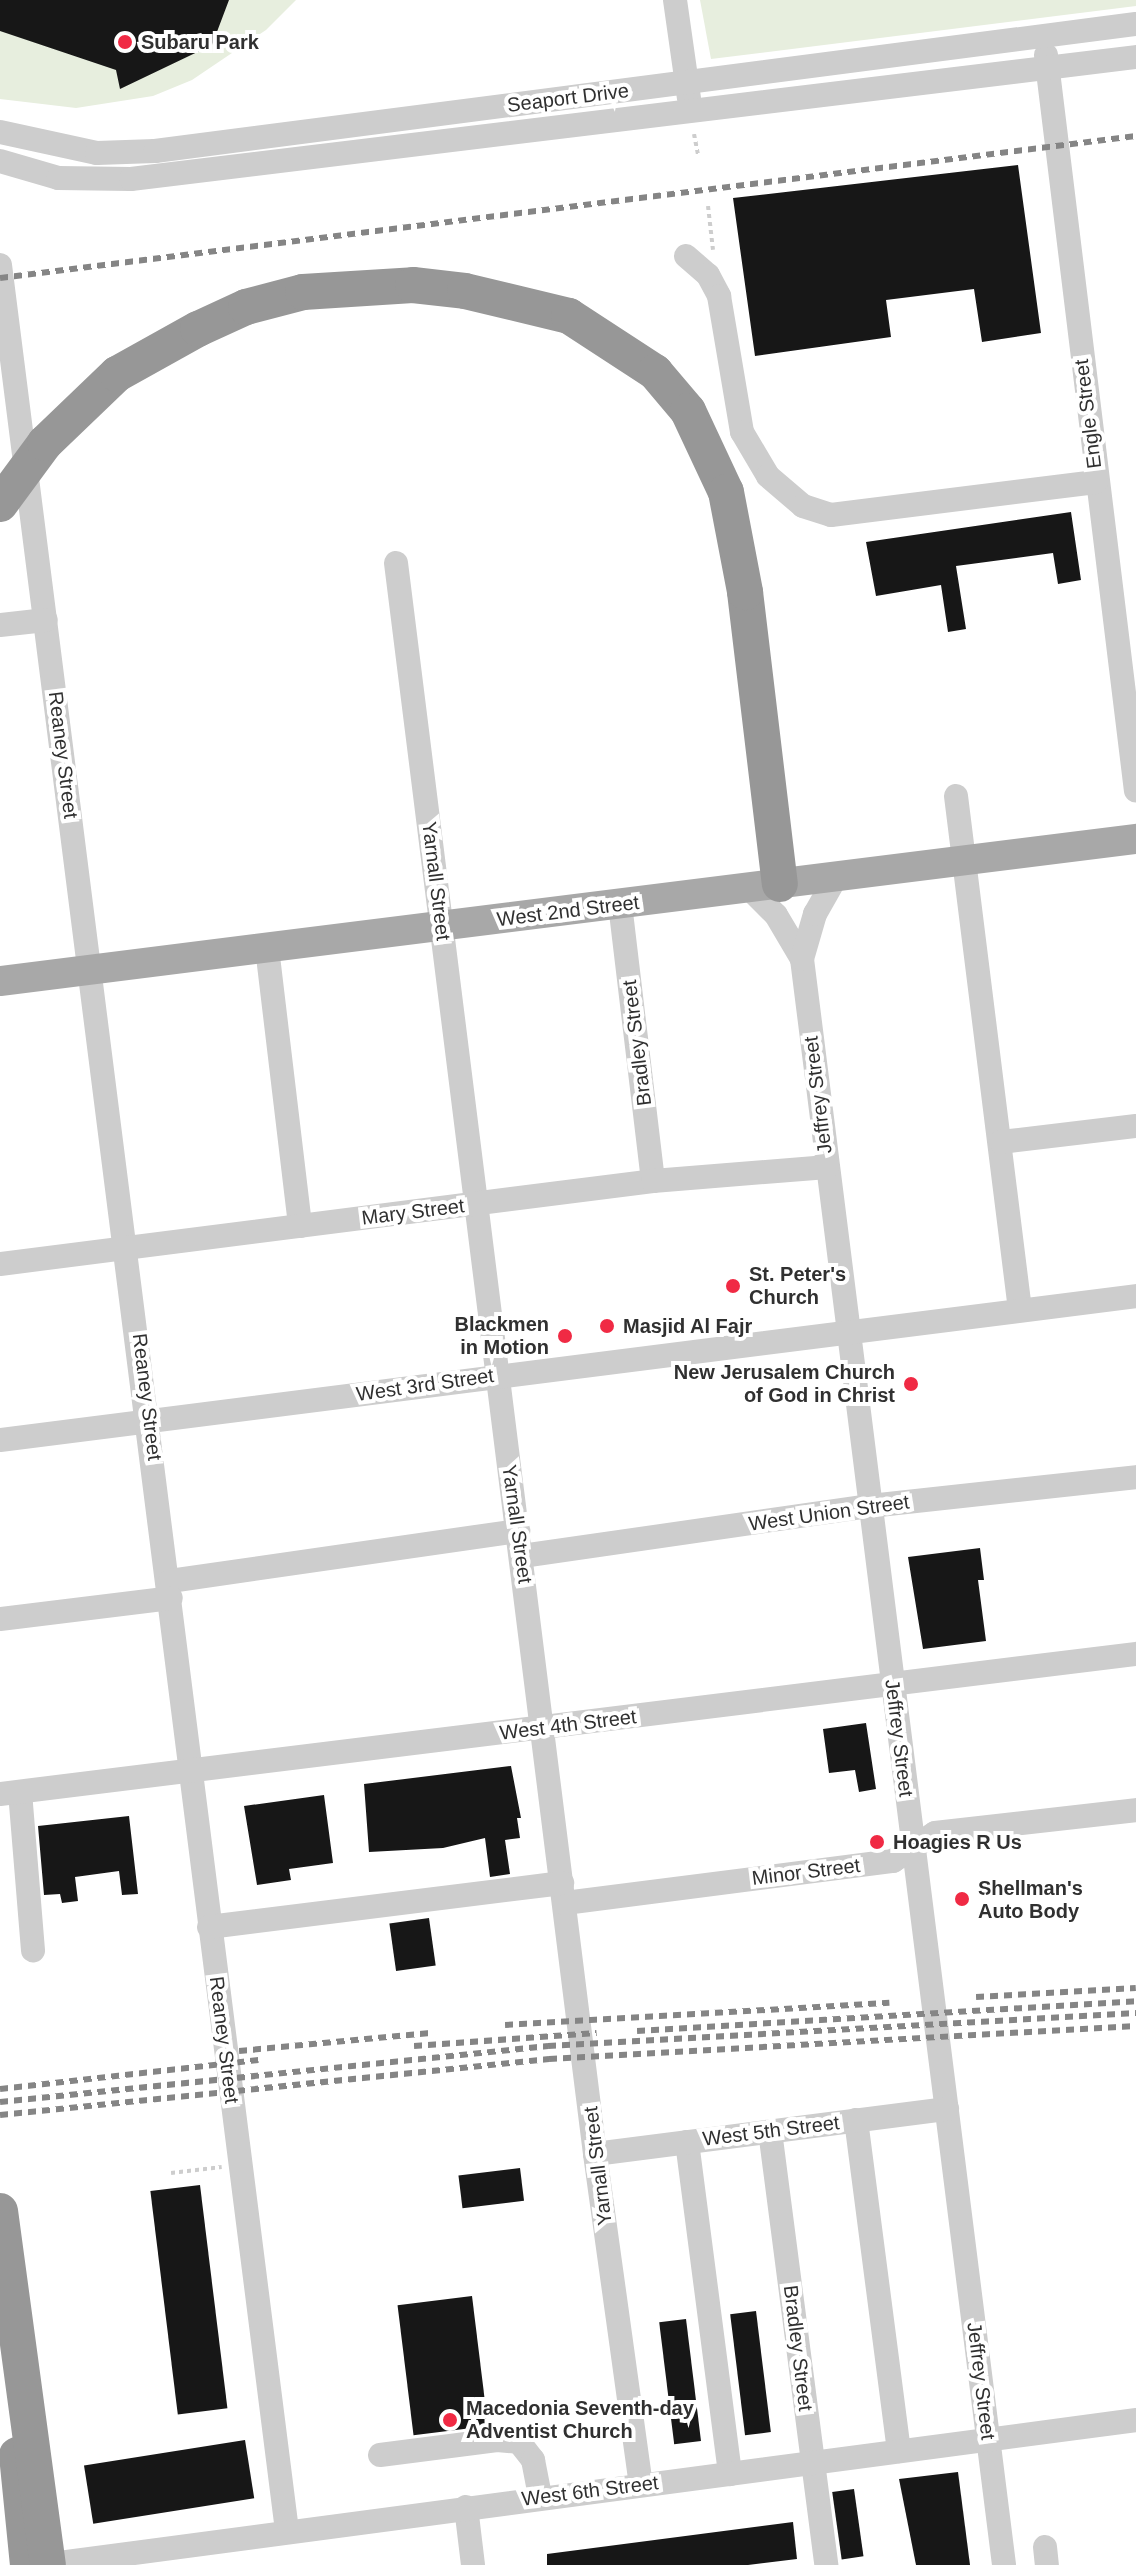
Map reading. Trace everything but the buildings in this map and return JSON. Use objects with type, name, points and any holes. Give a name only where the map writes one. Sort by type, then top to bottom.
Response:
[{"type":"highway","points":[[0,504],[45,443],[117,374],[198,329],[246,307],[303,292],[413,285],[465,291],[569,316],[655,372],[688,411],[720,478],[734,517],[745,592],[765,886]]},
{"type":"highway","points":[[0,2211],[46,2565]]},
{"type":"highway","points":[[0,2269],[28,2565]]},
{"type":"main road","name":"West 2nd Street","points":[[0,981],[1136,839]]},
{"type":"street","points":[[675,0],[691,112]]},
{"type":"street","name":"Seaport Drive","points":[[10,134],[112,152],[340,127],[1136,24]]},
{"type":"street","name":"Engle Street","points":[[1044,36],[1136,791]]},
{"type":"street","points":[[879,57],[885,88]]},
{"type":"street","name":"Seaport Drive","points":[[8,163],[58,178],[131,179],[1136,57]]},
{"type":"street","points":[[340,127],[344,154]]},
{"type":"street","points":[[8,163],[10,134]]},
{"type":"street","points":[[686,256],[708,275],[719,296],[735,413],[749,445],[778,488],[803,506],[831,515],[1096,482]]},
{"type":"street","name":"Reaney Street","points":[[0,265],[150,1423],[189,1772],[287,2530]]},
{"type":"street","name":"Yarnall Street","points":[[396,563],[595,2154],[641,2484]]},
{"type":"street","points":[[0,625],[46,620]]},
{"type":"street","points":[[956,796],[1020,1310]]},
{"type":"street","points":[[802,959],[815,914],[836,877]]},
{"type":"street","points":[[765,886],[776,915],[802,959]]},
{"type":"street","name":"Bradley Street","points":[[620,904],[653,1181]]},
{"type":"street","points":[[267,948],[300,1226]]},
{"type":"street","name":"Jeffrey Street","points":[[802,959],[1004,2565]]},
{"type":"street","points":[[1001,1142],[1136,1126]]},
{"type":"street","name":"Mary Street","points":[[0,1264],[653,1181],[827,1167]]},
{"type":"street","name":"West 3rd Street","points":[[0,1440],[1136,1296]]},
{"type":"street","name":"West Union Street","points":[[522,1556],[870,1506],[1136,1477]]},
{"type":"street","points":[[0,1619],[518,1531]]},
{"type":"street","name":"West 4th Street","points":[[10,1793],[1136,1654]]},
{"type":"street","points":[[10,1793],[33,1950]]},
{"type":"street","name":"Minor Street","points":[[209,1927],[893,1861],[935,1833],[1136,1810]]},
{"type":"street","name":"West 5th Street","points":[[595,2154],[947,2109]]},
{"type":"street","points":[[856,2120],[899,2451]]},
{"type":"street","name":"Bradley Street","points":[[770,2131],[826,2565]]},
{"type":"street","points":[[687,2142],[730,2474]]},
{"type":"street","name":"West 6th Street","points":[[46,2565],[117,2560],[287,2530],[1136,2420]]},
{"type":"street","points":[[380,2455],[497,2440],[519,2442],[533,2460],[540,2497]]},
{"type":"street","points":[[466,2507],[473,2565]]},
{"type":"path","points":[[171,2173],[240,2165]]},
{"type":"green space","name":"Subaru Park","points":[[0,0],[296,0],[266,30],[192,80],[153,96],[76,108],[0,99]]},
{"type":"green space","points":[[700,0],[1136,0],[1136,6],[711,59]]},
{"type":"railway","points":[[0,278],[1136,136]]},
{"type":"railway","points":[[976,1997],[1136,1988]]},
{"type":"railway","points":[[637,2031],[1136,2001]]},
{"type":"railway","points":[[505,2025],[889,2003]]},
{"type":"railway","points":[[0,2102],[548,2046],[1136,2013]]},
{"type":"railway","points":[[0,2115],[549,2059],[1136,2026]]},
{"type":"railway","points":[[239,2051],[430,2033]]},
{"type":"railway","points":[[414,2046],[597,2033]]},
{"type":"railway","points":[[0,2089],[258,2060]]},
{"type":"place","name":"Subaru Park","points":[[125,42]]},
{"type":"place","name":"St. Peter's Church","points":[[733,1286]]},
{"type":"place","name":"Masjid Al Fajr","points":[[607,1326]]},
{"type":"place","name":"Blackmen in Motion","points":[[565,1336]]},
{"type":"place","name":"New Jerusalem Church of God in Christ","points":[[911,1384]]},
{"type":"place","name":"Hoagies R Us","points":[[877,1842]]},
{"type":"place","name":"Shellman's Auto Body","points":[[962,1899]]},
{"type":"place","name":"Macedonia Seventh-day Adventist Church","points":[[450,2420]]}]
